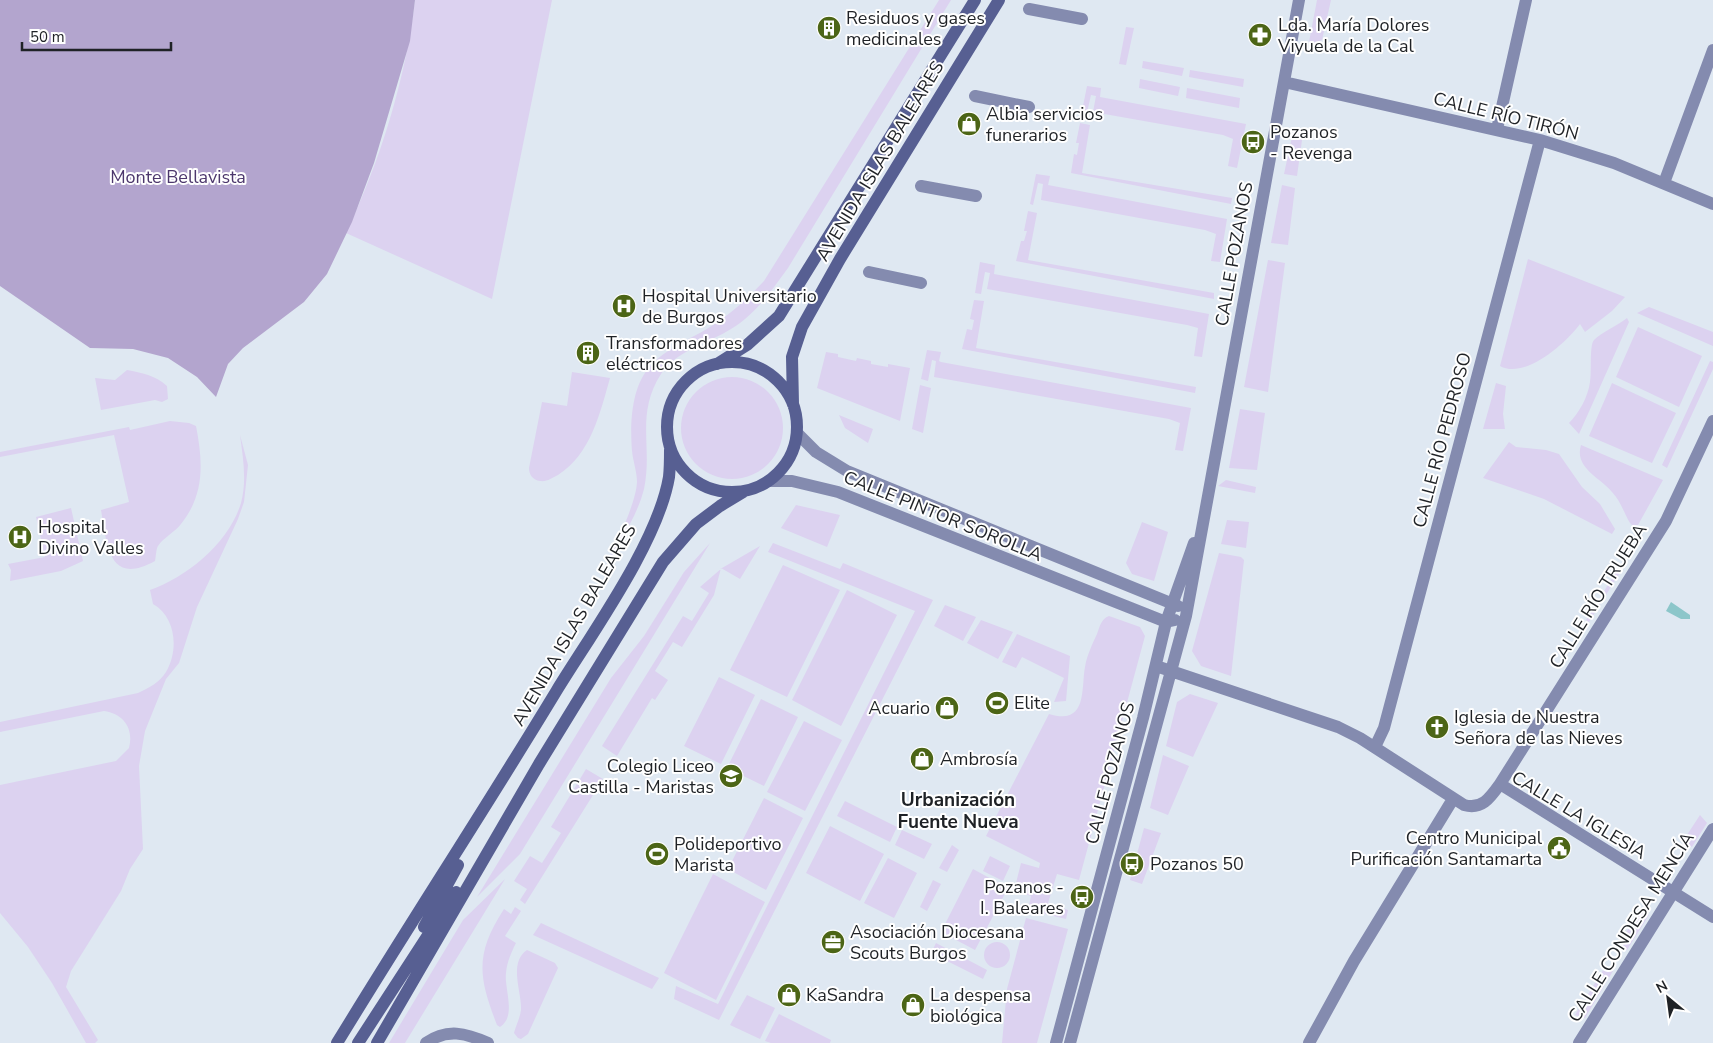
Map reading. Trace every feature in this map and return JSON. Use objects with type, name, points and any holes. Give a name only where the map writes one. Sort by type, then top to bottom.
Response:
[{"type":"main road","name":"AVENIDA ISLAS BALEARES","points":[[717,364],[747,345],[779,316],[976,0]]},
{"type":"main road","name":"AVENIDA ISLAS BALEARES","points":[[793,404],[792,357],[802,327],[840,259],[999,0]]},
{"type":"main road","points":[[742,363],[765,370],[782,385],[793,404],[797,433],[794,450],[786,465],[769,482],[743,492],[726,493],[698,484],[687,475],[670,450],[666,429],[671,401],[688,379],[701,370],[717,364],[742,363]]},
{"type":"main road","name":"AVENIDA ISLAS BALEARES","points":[[337,1043],[516,758],[626,576],[646,540],[664,494],[669,476],[670,450]]},
{"type":"main road","name":"AVENIDA ISLAS BALEARES","points":[[377,1043],[539,764],[663,562],[696,524],[743,492]]},
{"type":"main road","name":"AVENIDA ISLAS BALEARES","points":[[380,1007],[516,758]]},
{"type":"main road","name":"AVENIDA ISLAS BALEARES","points":[[358,1043],[539,764]]},
{"type":"street","name":"CALLE POZANOS","points":[[1070,1043],[1186,616],[1299,0]]},
{"type":"street","points":[[1497,130],[1526,0]]},
{"type":"street","points":[[1029,9],[1082,19]]},
{"type":"street","points":[[1664,183],[1713,50]]},
{"type":"street","name":"CALLE RÍO TIRÓN","points":[[1284,82],[1540,140],[1614,163],[1713,204]]},
{"type":"street","points":[[975,96],[1029,107]]},
{"type":"street","name":"CALLE RÍO PEDROSO","points":[[1375,747],[1384,728],[1540,140]]},
{"type":"street","points":[[921,186],[976,196]]},
{"type":"street","points":[[868,272],[921,283]]},
{"type":"street","name":"CALLE RÍO TRUEBA","points":[[1500,784],[1666,521],[1713,421]]},
{"type":"street","name":"CALLE PINTOR SOROLLA","points":[[797,433],[816,452],[847,471],[1172,603]]},
{"type":"street","name":"CALLE PINTOR SOROLLA","points":[[769,482],[792,481],[838,492],[1166,622]]},
{"type":"street","name":"CALLE POZANOS","points":[[1056,1043],[1166,622],[1205,515]]},
{"type":"street","points":[[1102,597],[1110,579]]},
{"type":"street","points":[[1166,622],[1186,616],[1180,607],[1172,603]]},
{"type":"street","name":"CALLE LA IGLESIA","points":[[1156,666],[1338,727],[1375,747],[1464,805],[1477,806],[1491,798],[1500,784],[1713,917]]},
{"type":"street","points":[[1309,1043],[1354,962],[1453,799]]},
{"type":"street","name":"CALLE CONDESA MENCÍA","points":[[1579,1043],[1672,892],[1713,830]]},
{"type":"street","points":[[426,1043],[440,1036],[455,1032],[467,1034],[488,1043]]},
{"type":"shaded area","points":[[415,0],[552,0],[492,299],[346,233],[370,178],[390,119],[405,59]]},
{"type":"shaded area","points":[[939,0],[951,0],[788,268],[756,309],[740,323],[684,353],[661,374],[653,389],[649,403],[644,489],[622,539],[605,567],[624,525],[636,491],[637,478],[632,451],[631,431],[635,398],[642,378],[647,370],[663,355],[725,317],[764,281]]},
{"type":"shaded area","points":[[1317,0],[1331,0],[1322,40],[1315,43],[1309,42]]},
{"type":"shaded area","points":[[1126,27],[1134,28],[1126,65],[1119,64]]},
{"type":"shaded area","points":[[1143,61],[1184,68],[1182,76],[1142,68]]},
{"type":"shaded area","points":[[1190,70],[1244,79],[1243,87],[1189,77]]},
{"type":"shaded area","points":[[1140,79],[1180,87],[1178,96],[1139,88]]},
{"type":"shaded area","points":[[1087,86],[1101,88],[1100,97],[1246,124],[1237,168],[1228,166],[1233,139],[1223,135],[1093,112],[1096,96],[1091,95],[1086,117],[1081,116]]},
{"type":"shaded area","points":[[1187,88],[1240,98],[1239,108],[1186,98]]},
{"type":"shaded area","points":[[1080,123],[1090,125],[1082,173],[1232,198],[1231,204],[1071,173],[1074,154],[1077,155],[1079,143],[1076,143]]},
{"type":"shaded area","points":[[1293,132],[1303,133],[1297,176],[1284,174]]},
{"type":"shaded area","points":[[1036,174],[1050,176],[1048,185],[1227,219],[1220,262],[1211,261],[1216,234],[1205,230],[1041,200],[1043,184],[1038,183],[1033,205],[1030,204]]},
{"type":"shaded area","points":[[1282,185],[1295,188],[1288,245],[1271,243]]},
{"type":"shaded area","points":[[1028,211],[1037,213],[1028,260],[1214,293],[1214,299],[1016,261],[1021,241],[1024,241],[1027,231],[1024,231]]},
{"type":"shaded area","points":[[1528,259],[1625,297],[1612,311],[1585,332],[1580,324],[1565,341],[1544,357],[1533,364],[1510,369],[1500,366]]},
{"type":"shaded area","points":[[1268,260],[1285,263],[1268,392],[1244,387]]},
{"type":"shaded area","points":[[980,262],[995,265],[994,274],[1209,314],[1202,357],[1194,356],[1198,328],[987,289],[990,273],[985,272],[981,294],[975,293]]},
{"type":"shaded area","points":[[974,300],[984,301],[976,348],[1196,387],[1195,393],[962,349],[967,329],[972,330],[974,320],[970,319]]},
{"type":"shaded area","points":[[1649,307],[1713,332],[1713,346],[1637,313]]},
{"type":"shaded area","points":[[1627,318],[1629,322],[1579,434],[1569,423],[1580,410],[1589,388],[1592,343],[1597,337]]},
{"type":"shaded area","points":[[1638,327],[1702,356],[1679,407],[1616,377]]},
{"type":"shaded area","points":[[927,350],[941,352],[939,361],[941,362],[1191,408],[1183,451],[1175,450],[1180,423],[1169,419],[934,377],[936,361],[932,360],[928,381],[921,379]]},
{"type":"shaded area","points":[[826,352],[838,354],[838,357],[856,361],[857,358],[871,361],[871,364],[888,367],[888,364],[910,368],[900,421],[817,388]]},
{"type":"shaded area","points":[[1710,361],[1713,362],[1713,369],[1667,468],[1662,465]]},
{"type":"shaded area","points":[[127,370],[158,379],[167,386],[168,399],[162,402],[155,400],[101,410],[95,378],[115,380]]},
{"type":"shaded area","points":[[572,372],[610,378],[598,419],[579,456],[569,466],[558,475],[547,480],[535,480],[529,468],[542,402],[567,406]]},
{"type":"shaded area","points":[[732,377],[751,381],[768,392],[779,409],[783,428],[779,447],[768,464],[751,475],[732,479],[713,475],[696,464],[685,447],[681,428],[685,409],[696,392],[713,381]]},
{"type":"shaded area","points":[[1496,383],[1506,386],[1503,414],[1505,429],[1483,429]]},
{"type":"shaded area","points":[[1612,383],[1676,413],[1652,463],[1589,436]]},
{"type":"shaded area","points":[[920,385],[931,388],[923,433],[912,429]]},
{"type":"shaded area","points":[[1240,409],[1265,413],[1257,470],[1229,468]]},
{"type":"shaded area","points":[[839,415],[873,429],[868,443],[845,428]]},
{"type":"shaded area","points":[[170,421],[189,423],[196,426],[201,465],[198,489],[189,513],[176,530],[158,546],[155,561],[139,568],[128,569],[119,565],[108,548],[105,536],[101,510],[129,502],[114,435],[0,457],[0,452],[129,427],[130,430]]},
{"type":"shaded area","points":[[240,435],[248,465],[244,502],[197,607],[179,663],[166,679],[145,731],[139,766],[143,849],[130,869],[121,891],[71,971],[66,987],[98,1040],[95,1043],[86,1043],[52,983],[28,947],[0,913],[0,785],[116,761],[129,748],[129,729],[117,715],[104,711],[0,732],[0,722],[138,693],[164,676],[173,654],[173,635],[167,617],[153,604],[150,590],[178,577],[192,567],[217,545],[227,532],[235,518],[243,495],[244,469]]},
{"type":"shaded area","points":[[1509,442],[1516,447],[1546,450],[1559,454],[1582,487],[1600,504],[1615,529],[1612,534],[1544,499],[1483,478]]},
{"type":"shaded area","points":[[1581,445],[1663,480],[1638,525],[1633,526],[1630,523],[1615,495],[1589,472],[1581,460]]},
{"type":"shaded area","points":[[1226,480],[1256,487],[1255,493],[1218,486]]},
{"type":"shaded area","points":[[796,505],[840,515],[827,547],[781,528]]},
{"type":"shaded area","points":[[71,508],[83,561],[61,571],[10,581],[11,570],[8,564],[45,557],[36,517]]},
{"type":"shaded area","points":[[1227,520],[1249,522],[1246,548],[1221,544]]},
{"type":"shaded area","points":[[1142,522],[1168,532],[1154,581],[1132,574],[1126,563]]},
{"type":"shaded area","points":[[710,543],[520,854],[477,897],[611,678],[644,636],[684,572]]},
{"type":"shaded area","points":[[773,543],[840,569],[843,563],[933,600],[719,1020],[674,999],[676,986],[718,1004],[915,611],[768,552]]},
{"type":"shaded area","points":[[760,546],[740,579],[722,568]]},
{"type":"shaded area","points":[[1219,553],[1241,557],[1244,560],[1231,676],[1201,666],[1192,651]]},
{"type":"shaded area","points":[[783,565],[840,590],[787,697],[730,670]]},
{"type":"shaded area","points":[[721,569],[714,595],[682,647],[673,642],[655,671],[668,680],[655,700],[652,698],[617,756],[602,746],[683,616],[692,621],[709,593],[700,587]]},
{"type":"shaded area","points":[[1616,572],[1619,574],[1589,622],[1586,620]]},
{"type":"shaded area","points":[[847,590],[897,615],[841,726],[792,700]]},
{"type":"shaded area","points":[[945,605],[976,617],[963,641],[934,626]]},
{"type":"shaded area","points":[[1109,616],[1140,627],[1145,636],[1079,880],[1057,874],[1048,903],[1068,910],[1066,919],[1028,910],[1031,896],[1014,891],[1021,863],[1039,868],[1040,863],[986,836],[1049,714],[1071,715],[1080,703],[1088,654],[1101,623]]},
{"type":"shaded area","points":[[981,620],[1013,632],[998,659],[967,643]]},
{"type":"shaded area","points":[[1017,634],[1070,656],[1066,701],[1054,702],[1064,678],[1022,657],[1016,668],[1002,662]]},
{"type":"shaded area","points":[[719,677],[755,695],[721,764],[684,746]]},
{"type":"shaded area","points":[[1190,694],[1218,703],[1193,757],[1166,746],[1177,702]]},
{"type":"shaded area","points":[[761,699],[798,717],[764,786],[727,768]]},
{"type":"shaded area","points":[[804,721],[842,740],[805,811],[767,792]]},
{"type":"shaded area","points":[[1163,755],[1189,766],[1168,815],[1150,808]]},
{"type":"shaded area","points":[[586,769],[603,779],[525,904],[520,900],[527,889],[514,881],[530,856],[542,863],[561,833],[551,827]]},
{"type":"shaded area","points":[[764,798],[803,818],[766,890],[728,869]]},
{"type":"shaded area","points":[[845,801],[897,827],[890,842],[837,816]]},
{"type":"shaded area","points":[[1700,815],[1707,823],[1692,847],[1683,841]]},
{"type":"shaded area","points":[[830,826],[884,854],[860,901],[806,873]]},
{"type":"shaded area","points":[[1144,828],[1161,833],[1142,884],[1130,880]]},
{"type":"shaded area","points":[[902,830],[932,844],[924,859],[895,845]]},
{"type":"shaded area","points":[[952,845],[959,850],[947,872],[939,868]]},
{"type":"shaded area","points":[[990,856],[1010,866],[1003,881],[983,871]]},
{"type":"shaded area","points":[[888,858],[917,873],[894,918],[864,903]]},
{"type":"shaded area","points":[[973,869],[1008,888],[975,950],[941,932]]},
{"type":"shaded area","points":[[713,874],[765,902],[716,1000],[664,973]]},
{"type":"shaded area","points":[[505,879],[405,1043],[389,1043],[463,920]]},
{"type":"shaded area","points":[[933,880],[941,884],[927,911],[920,907]]},
{"type":"shaded area","points":[[515,907],[521,911],[505,936],[516,943],[507,965],[506,973],[509,1009],[505,1022],[500,1027],[497,1025],[486,993],[482,966],[488,939],[495,925],[504,909],[511,914]]},
{"type":"shaded area","points":[[1640,910],[1649,915],[1627,950],[1619,944]]},
{"type":"shaded area","points":[[1026,918],[1068,929],[1037,1043],[1002,1043],[1007,989]]},
{"type":"shaded area","points":[[541,923],[659,978],[652,989],[533,935]]},
{"type":"shaded area","points":[[997,942],[1006,946],[1010,955],[1006,964],[997,968],[988,964],[984,955],[988,946]]},
{"type":"shaded area","points":[[936,943],[987,970],[983,979],[931,953]]},
{"type":"shaded area","points":[[527,950],[555,963],[558,968],[528,1034],[521,1039],[514,1033],[521,1010],[517,970],[521,956]]},
{"type":"shaded area","points":[[1605,967],[1613,971],[1585,1018],[1575,1015]]},
{"type":"shaded area","points":[[747,995],[775,1008],[760,1039],[730,1025]]},
{"type":"shaded area","points":[[779,1014],[831,1040],[830,1043],[771,1043],[765,1041]]},
{"type":"green space","name":"Monte Bellavista","points":[[0,0],[415,0],[410,41],[374,163],[352,222],[327,274],[304,302],[243,348],[228,364],[216,397],[197,377],[168,358],[133,349],[90,348],[0,286]]},
{"type":"water","points":[[1671,602],[1690,615],[1690,619],[1681,619],[1666,611]]},
{"type":"place","name":"Residuos y gases medicinales","points":[[829,28]]},
{"type":"place","name":"Lda. María Dolores Viyuela de la Cal","points":[[1260,35]]},
{"type":"place","name":"Albia servicios funerarios","points":[[969,124]]},
{"type":"place","name":"Pozanos - Revenga","points":[[1253,142]]},
{"type":"place","name":"Hospital Universitario de Burgos","points":[[624,306]]},
{"type":"place","name":"Transformadores eléctricos","points":[[588,353]]},
{"type":"place","name":"Hospital Divino Valles","points":[[20,537]]},
{"type":"place","name":"Elite","points":[[997,703]]},
{"type":"place","name":"Acuario","points":[[947,708]]},
{"type":"place","name":"Iglesia de Nuestra Señora de las Nieves","points":[[1437,727]]},
{"type":"place","name":"Ambrosía","points":[[922,759]]},
{"type":"place","name":"Colegio Liceo Castilla - Maristas","points":[[731,776]]},
{"type":"place","name":"Centro Municipal Purificación Santamarta","points":[[1559,848]]},
{"type":"place","name":"Polideportivo Marista","points":[[657,854]]},
{"type":"place","name":"Pozanos 50","points":[[1132,864]]},
{"type":"place","name":"Pozanos - I. Baleares","points":[[1082,897]]},
{"type":"place","name":"Asociación Diocesana Scouts Burgos","points":[[833,942]]},
{"type":"place","name":"KaSandra","points":[[789,995]]},
{"type":"place","name":"La despensa biológica","points":[[913,1005]]},
{"type":"district","name":"Urbanización Fuente Nueva","points":[[958,810]]}]
